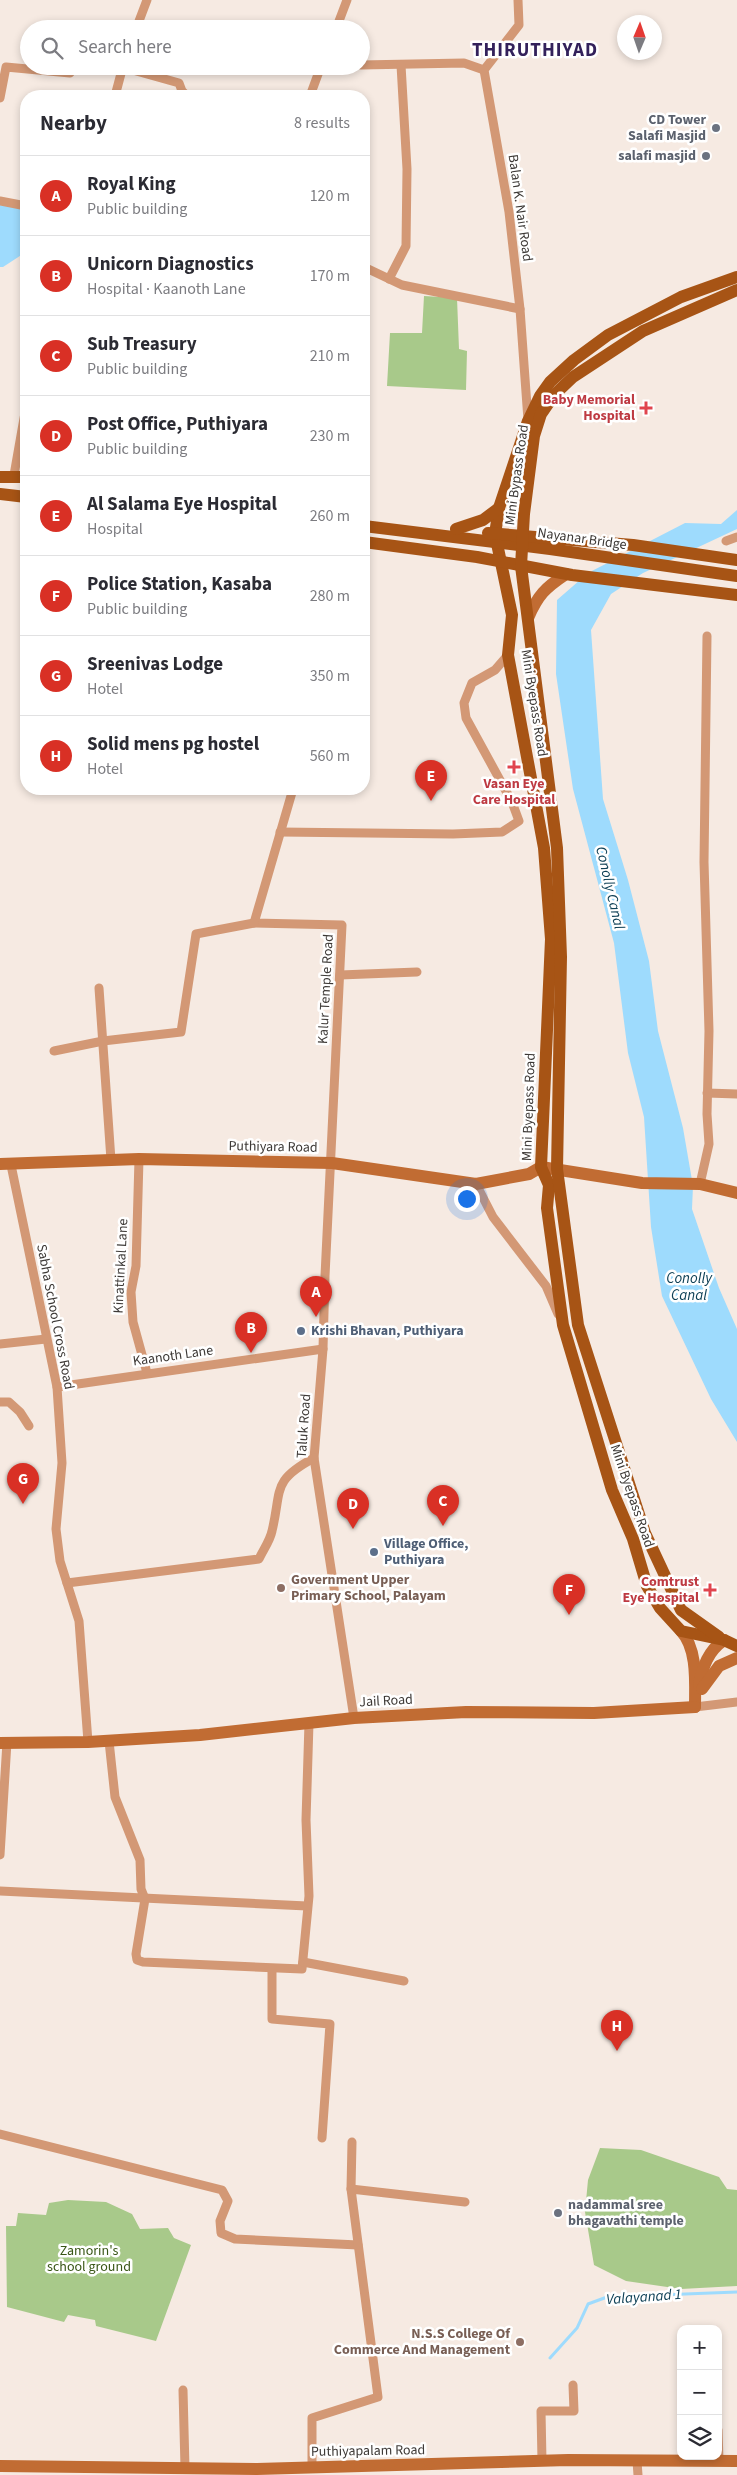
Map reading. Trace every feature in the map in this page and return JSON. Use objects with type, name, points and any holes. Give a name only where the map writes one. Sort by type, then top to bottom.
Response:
[{"type":"main road","name":"Mini Bypass Road","points":[[495,534],[499,508],[532,425],[540,396],[550,382],[574,360],[608,335],[679,298],[737,277]]},
{"type":"main road","name":"Mini Bypass Road","points":[[724,1640],[681,1610],[645,1533],[578,1325],[557,1169],[561,957],[556,848],[521,566],[532,425],[554,395],[573,377],[643,331],[737,290]]},
{"type":"main road","points":[[679,298],[687,312]]},
{"type":"main road","points":[[0,477],[20,476]]},
{"type":"main road","points":[[0,481],[20,483]]},
{"type":"main road","points":[[0,493],[20,493]]},
{"type":"main road","points":[[0,493],[20,496]]},
{"type":"main road","points":[[456,529],[483,520],[499,508]]},
{"type":"main road","points":[[370,519],[495,534],[633,545],[714,555],[737,560]]},
{"type":"main road","name":"Nayanar Bridge","points":[[370,527],[550,549],[737,576]]},
{"type":"main road","name":"Mini Byepass Road","points":[[495,534],[512,615],[508,656],[544,848],[551,939],[540,1167],[549,1185],[547,1208],[562,1326],[612,1490],[633,1540],[647,1586],[660,1608],[682,1631]]},
{"type":"main road","points":[[370,543],[501,562],[569,575],[644,582],[737,595]]},
{"type":"main road","points":[[682,1631],[724,1640],[737,1646]]},
{"type":"street","points":[[139,20],[147,0]]},
{"type":"street","points":[[339,20],[347,0]]},
{"type":"street","points":[[370,65],[464,63],[484,70],[519,25],[518,0]]},
{"type":"street","points":[[389,279],[406,246],[407,169],[401,65]]},
{"type":"street","points":[[0,98],[6,67],[20,68]]},
{"type":"street","name":"Balan K. Nair Road","points":[[484,70],[509,212],[532,425]]},
{"type":"street","points":[[116,90],[120,75]]},
{"type":"street","points":[[150,75],[179,83],[182,90]]},
{"type":"street","points":[[312,90],[318,75]]},
{"type":"street","points":[[0,201],[20,205]]},
{"type":"street","points":[[370,270],[402,286],[520,309]]},
{"type":"street","points":[[726,541],[737,537]]},
{"type":"street","points":[[528,618],[535,602],[546,587],[569,575]]},
{"type":"street","points":[[700,1184],[709,1144],[709,1031],[704,862],[707,636]]},
{"type":"street","points":[[280,832],[453,834],[502,832],[520,821],[512,802],[466,718],[464,703],[472,683],[496,670],[508,656]]},
{"type":"street","points":[[54,1051],[103,1040],[181,1032],[185,991],[196,934],[254,923],[291,795]]},
{"type":"street","name":"Kalur Temple Road","points":[[254,923],[342,925],[332,1163]]},
{"type":"street","points":[[340,975],[417,972]]},
{"type":"street","points":[[99,988],[111,1160]]},
{"type":"street","points":[[708,1093],[737,1094]]},
{"type":"street","name":"Puthiyara Road","points":[[6,1165],[140,1159],[332,1163],[476,1184],[529,1174],[540,1167]]},
{"type":"street","name":"Kinattinkal Lane","points":[[140,1159],[136,1266],[131,1292],[133,1322],[147,1373]]},
{"type":"street","name":"Taluk Road","points":[[332,1163],[325,1276],[323,1349],[314,1458],[354,1718]]},
{"type":"street","name":"Sabha School Cross Road","points":[[6,1165],[57,1387],[62,1463],[56,1529],[60,1561],[79,1621],[88,1742]]},
{"type":"street","points":[[540,1167],[642,1183],[700,1184],[737,1193]]},
{"type":"street","points":[[476,1184],[493,1217],[546,1286],[562,1326]]},
{"type":"street","points":[[0,1344],[46,1339]]},
{"type":"street","name":"Kaanoth Lane","points":[[57,1387],[323,1349]]},
{"type":"street","points":[[0,1402],[9,1402],[20,1412],[29,1426]]},
{"type":"street","points":[[67,1583],[259,1559],[272,1533],[277,1493],[292,1470],[314,1458]]},
{"type":"street","points":[[682,1631],[688,1638],[695,1675],[695,1707]]},
{"type":"street","points":[[695,1707],[707,1656],[714,1647],[724,1640]]},
{"type":"street","points":[[695,1707],[709,1676],[719,1666],[737,1658]]},
{"type":"street","points":[[695,1707],[737,1702]]},
{"type":"street","name":"Jail Road","points":[[4,1742],[108,1741],[200,1735],[354,1718],[466,1712],[594,1712],[695,1707]]},
{"type":"street","points":[[108,1741],[115,1797],[138,1851],[141,1889],[145,1899],[136,1954],[137,1960],[143,1962],[302,1969],[306,1906],[309,1896],[306,1820],[309,1723]]},
{"type":"street","points":[[0,1855],[4,1742]]},
{"type":"street","points":[[0,1891],[306,1906]]},
{"type":"street","points":[[303,1962],[404,1981]]},
{"type":"street","points":[[272,1969],[272,2019],[330,2024],[322,2138]]},
{"type":"street","points":[[0,2134],[222,2190],[228,2201],[220,2220],[221,2233],[235,2238],[358,2245]]},
{"type":"street","points":[[312,2467],[312,2418],[378,2397],[351,2189],[352,2142]]},
{"type":"street","points":[[351,2189],[466,2202]]},
{"type":"street","points":[[542,2461],[542,2411],[574,2411],[573,2385]]},
{"type":"street","points":[[184,2390],[185,2468]]},
{"type":"street","name":"Puthiyapalam Road","points":[[7,2469],[94,2471],[542,2461],[737,2461]]},
{"type":"street","points":[[637,2461],[638,2475]]},
{"type":"green space","points":[[424,296],[457,298],[459,349],[467,351],[466,390],[387,386],[390,333],[422,333]]},
{"type":"green space","points":[[600,2148],[641,2150],[719,2177],[727,2189],[737,2190],[737,2286],[681,2289],[626,2281],[594,2265],[585,2212],[588,2180]]},
{"type":"green space","name":"Zamorin's school ground","points":[[68,2200],[106,2202],[132,2214],[140,2229],[168,2228],[174,2238],[191,2245],[156,2341],[96,2326],[95,2320],[68,2315],[64,2322],[7,2307],[6,2226],[16,2226],[18,2213],[46,2215],[49,2203]]},
{"type":"water","points":[[0,205],[20,208],[20,256],[0,267]]},
{"type":"water","name":"Conolly Canal","points":[[737,510],[737,529],[643,573],[611,594],[591,630],[603,799],[628,880],[649,961],[658,1031],[683,1128],[693,1186],[692,1209],[719,1288],[737,1329],[737,1442],[711,1399],[662,1296],[651,1227],[644,1117],[628,1053],[614,943],[573,789],[556,674],[557,600],[588,573],[685,523],[721,524]]},
{"type":"waterway","name":"Valayanad 1","points":[[550,2358],[577,2328],[588,2304],[607,2297],[737,2292]]},
{"type":"place","name":"CD Tower Salafi Masjid","points":[[716,128]]},
{"type":"place","name":"salafi masjid","points":[[706,156]]},
{"type":"place","name":"Baby Memorial Hospital","points":[[646,408]]},
{"type":"place","name":"Vasan Eye Care Hospital","points":[[514,767]]},
{"type":"place","name":"Al Salama Eye Hospital","points":[[431,801]]},
{"type":"place","name":"Royal King","points":[[316,1317]]},
{"type":"place","name":"Krishi Bhavan, Puthiyara","points":[[301,1331]]},
{"type":"place","name":"Unicorn Diagnostics","points":[[251,1353]]},
{"type":"place","name":"Sreenivas Lodge","points":[[23,1504]]},
{"type":"place","name":"Sub Treasury","points":[[443,1526]]},
{"type":"place","name":"Post Office, Puthiyara","points":[[353,1529]]},
{"type":"place","name":"Village Office, Puthiyara","points":[[374,1552]]},
{"type":"place","name":"Government Upper Primary School, Palayam","points":[[281,1588]]},
{"type":"place","name":"Comtrust Eye Hospital","points":[[710,1590]]},
{"type":"place","name":"Police Station, Kasaba","points":[[569,1615]]},
{"type":"place","name":"Solid mens pg hostel","points":[[617,2051]]},
{"type":"place","name":"nadammal sree bhagavathi temple","points":[[558,2213]]},
{"type":"place","name":"N.S.S College Of Commerce And Management","points":[[520,2342]]},
{"type":"district","name":"THIRUTHIYAD","points":[[535,50]]}]
